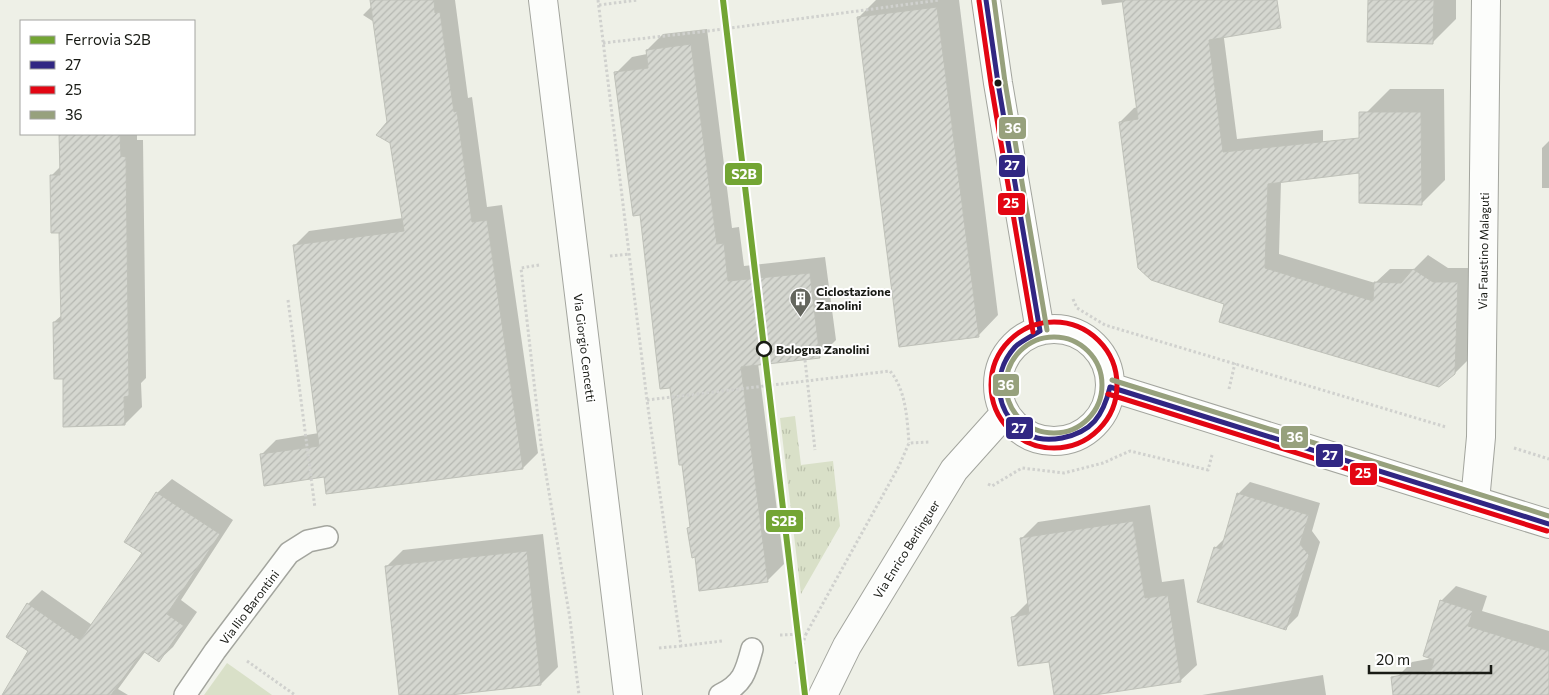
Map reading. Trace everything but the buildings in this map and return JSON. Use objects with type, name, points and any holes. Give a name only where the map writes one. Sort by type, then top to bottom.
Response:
[{"type":"street","name":"Via Giorgio Cencetti","points":[[543,0],[628,695]]},
{"type":"street","points":[[986,0],[998,83],[1040,330]]},
{"type":"street","name":"Via Faustino Malaguti","points":[[1475,501],[1481,437],[1486,0]]},
{"type":"street","points":[[1057,329],[1074,333],[1089,342],[1101,354],[1108,370],[1110,387],[1106,405],[1097,421],[1083,432],[1067,439],[1048,441],[1031,436],[1016,426],[1005,412],[999,398],[998,384],[1005,356],[1014,345],[1026,336],[1040,330],[1057,329]]},
{"type":"street","points":[[1110,387],[1549,524]]},
{"type":"street","name":"Via Enrico Berlinguer","points":[[823,695],[846,646],[954,470],[1005,412]]},
{"type":"lane","name":"Via Ilio Barontini","points":[[185,695],[215,651],[289,553],[308,541],[327,537]]},
{"type":"lane","points":[[720,695],[733,689],[746,673],[752,649]]},
{"type":"path","points":[[598,0],[681,646]]},
{"type":"path","points":[[599,5],[638,0]]},
{"type":"path","points":[[603,43],[940,0]]},
{"type":"path","points":[[548,264],[521,268],[541,444],[570,619],[579,695]]},
{"type":"path","points":[[1069,292],[1077,308],[1105,325],[1549,458]]},
{"type":"path","points":[[288,300],[315,511]]},
{"type":"path","points":[[805,360],[815,450]]},
{"type":"path","points":[[909,443],[929,442],[954,470],[992,486],[1022,468],[1064,474],[1104,463],[1130,451],[1208,470],[1236,363]]},
{"type":"path","points":[[648,400],[890,370],[897,379],[903,398],[909,443],[899,466],[806,634],[772,635]]},
{"type":"path","points":[[657,648],[727,640]]},
{"type":"path","points":[[242,657],[295,695]]},
{"type":"green space","points":[[795,416],[801,465],[833,461],[840,526],[801,594],[780,418]]},
{"type":"green space","points":[[227,663],[272,695],[204,695]]},
{"type":"rail line","name":"S2B","points":[[723,0],[805,695]]},
{"type":"transit line","name":"27","points":[[986,0],[998,83],[1040,331]]},
{"type":"transit line","name":"36","points":[[994,0],[1005,82],[1047,330]]},
{"type":"transit line","name":"25","points":[[979,1],[991,84],[1033,332]]},
{"type":"transit line","name":"25","points":[[1054,322],[1078,327],[1099,340],[1112,361],[1117,385],[1112,409],[1099,430],[1078,443],[1054,448],[1030,443],[1009,430],[996,409],[991,385],[996,361],[1009,340],[1030,327],[1054,322]]},
{"type":"transit line","name":"27","points":[[1040,331],[1015,347],[1007,358],[999,382],[1003,406],[1009,417],[1018,427],[1029,435],[1045,439],[1062,438],[1081,432],[1089,427],[1100,414],[1110,387]]},
{"type":"transit line","name":"36","points":[[1054,337],[1072,341],[1088,351],[1098,367],[1102,385],[1098,403],[1088,419],[1072,429],[1054,433],[1036,429],[1020,419],[1010,403],[1006,385],[1010,367],[1020,351],[1036,341],[1054,337]]},
{"type":"transit line","name":"36","points":[[1112,380],[1549,516]]},
{"type":"transit line","name":"27","points":[[1110,387],[1549,524]]},
{"type":"transit line","name":"25","points":[[1108,394],[1547,531]]},
{"type":"place","name":"Ciclostazione Zanolini","points":[[800,317]]},
{"type":"place","name":"Bologna Zanolini","points":[[764,349]]}]
